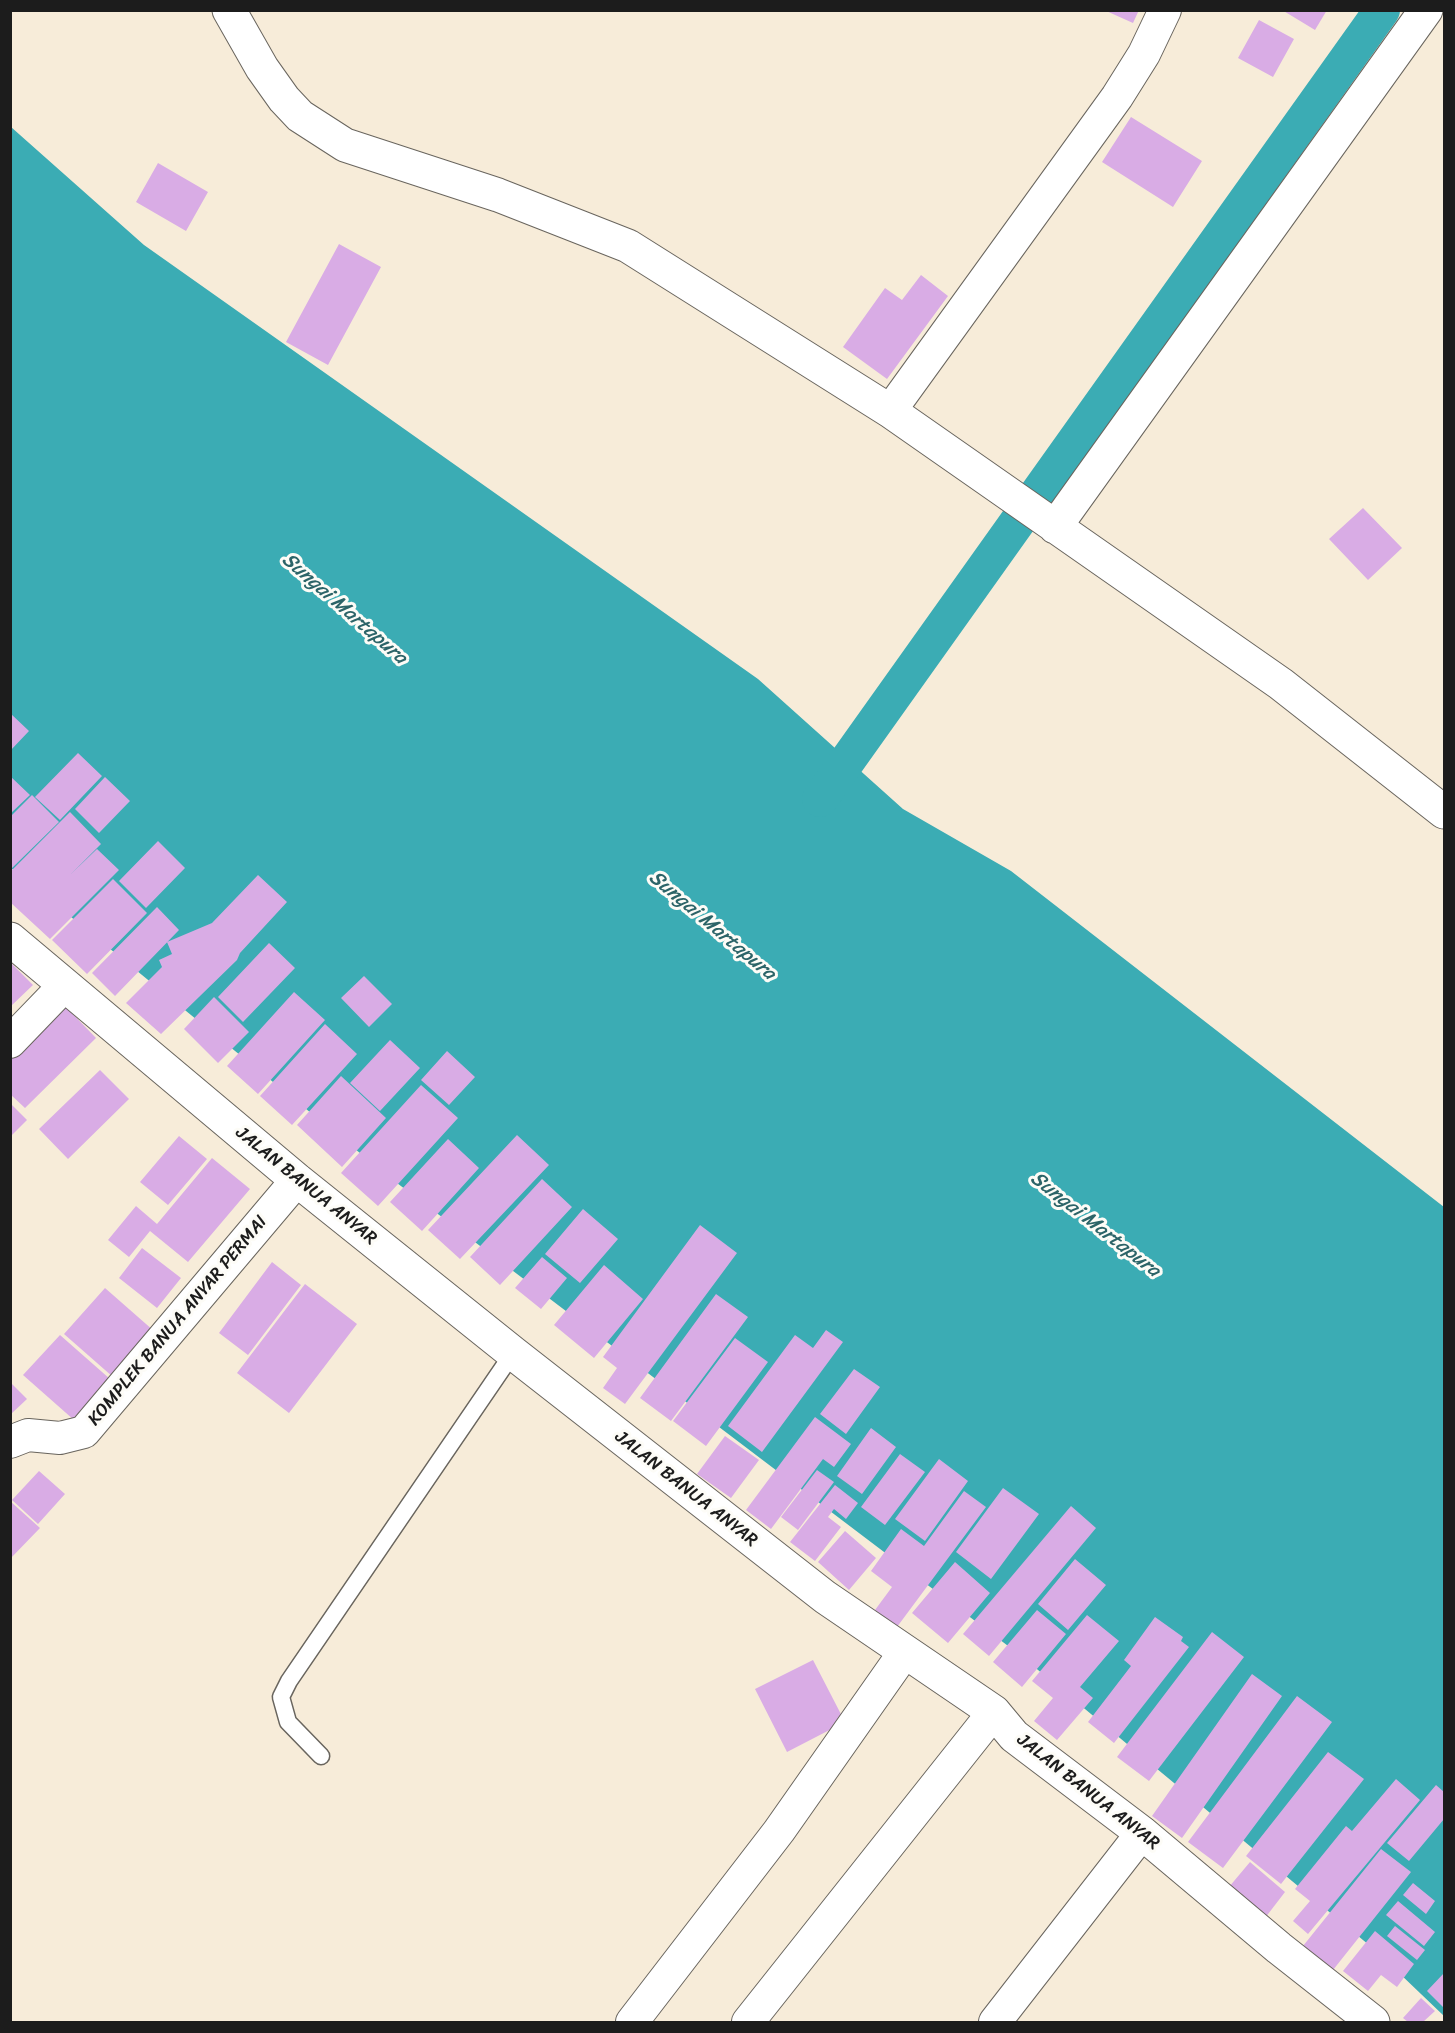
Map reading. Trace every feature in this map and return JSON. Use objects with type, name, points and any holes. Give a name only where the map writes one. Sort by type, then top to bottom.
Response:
[{"type":"street","points":[[230,10],[262,69],[300,116],[345,145],[498,195],[628,246],[890,411],[1281,684],[1444,812]]},
{"type":"street","points":[[890,411],[1117,97],[1144,54],[1165,10]]},
{"type":"street","points":[[1034,513],[1426,10]]},
{"type":"street","name":"JALAN BANUA ANYAR","points":[[10,939],[64,987],[297,1180],[513,1353],[789,1569],[904,1653],[994,1712],[1014,1736],[1142,1833],[1279,1948],[1373,2022]]},
{"type":"street","points":[[10,1042],[64,987]]},
{"type":"street","name":"KOMPLEK BANUA ANYAR PERMAI","points":[[10,1442],[28,1435],[60,1438],[84,1432],[297,1180]]},
{"type":"street","points":[[632,2022],[779,1832],[904,1653]]},
{"type":"street","points":[[748,2022],[994,1712]]},
{"type":"street","points":[[995,2022],[1142,1833]]},
{"type":"lane","points":[[321,1756],[288,1722],[281,1697],[289,1681],[513,1353]]},
{"type":"water","name":"Sungai Martapura","points":[[11,127],[144,245],[758,679],[903,809],[1011,871],[1444,1207],[1444,2016],[1375,1950],[1020,1655],[393,1180],[11,868]]},
{"type":"building","points":[[1104,10],[1139,10],[1133,23]]},
{"type":"building","points":[[1282,10],[1327,10],[1315,30]]},
{"type":"building","points":[[1259,20],[1294,39],[1273,77],[1238,58]]},
{"type":"building","points":[[1131,117],[1202,161],[1173,207],[1102,162]]},
{"type":"building","points":[[158,163],[208,192],[186,231],[136,202]]},
{"type":"building","points":[[339,244],[381,267],[328,365],[286,342]]},
{"type":"building","points":[[921,275],[948,296],[887,379],[843,347],[885,288],[902,300]]},
{"type":"building","points":[[1363,508],[1402,548],[1368,580],[1329,539]]},
{"type":"building","points":[[10,713],[29,731],[10,751]]},
{"type":"building","points":[[78,753],[102,776],[60,820],[35,797]]},
{"type":"building","points":[[10,776],[30,795],[10,814]]},
{"type":"building","points":[[105,777],[130,801],[99,833],[75,809]]},
{"type":"building","points":[[32,795],[59,822],[10,870],[10,817]]},
{"type":"building","points":[[70,812],[101,844],[71,874],[97,849],[119,870],[50,939],[10,902],[10,872]]},
{"type":"building","points":[[158,841],[185,868],[146,908],[119,881]]},
{"type":"building","points":[[258,875],[287,902],[240,953],[237,960],[161,1034],[126,1003],[162,967],[159,960],[172,954],[167,942],[212,923]]},
{"type":"building","points":[[113,879],[147,913],[87,974],[52,940]]},
{"type":"building","points":[[157,907],[179,930],[115,996],[92,973]]},
{"type":"building","points":[[269,943],[295,968],[243,1022],[218,997]]},
{"type":"building","points":[[10,962],[33,985],[10,1007]]},
{"type":"building","points":[[364,976],[392,1004],[369,1027],[341,998]]},
{"type":"building","points":[[294,992],[325,1020],[258,1094],[227,1066]]},
{"type":"building","points":[[214,997],[249,1032],[218,1063],[184,1029]]},
{"type":"building","points":[[63,1004],[96,1038],[25,1108],[10,1094],[10,1057]]},
{"type":"building","points":[[325,1024],[357,1054],[292,1125],[260,1096]]},
{"type":"building","points":[[390,1040],[420,1068],[380,1111],[350,1083]]},
{"type":"building","points":[[447,1051],[475,1077],[449,1105],[421,1080]]},
{"type":"building","points":[[100,1070],[129,1099],[68,1159],[39,1129]]},
{"type":"building","points":[[341,1076],[386,1118],[342,1167],[297,1125]]},
{"type":"building","points":[[421,1085],[458,1118],[378,1206],[341,1173]]},
{"type":"building","points":[[10,1103],[27,1120],[10,1137]]},
{"type":"building","points":[[517,1135],[549,1165],[460,1259],[428,1230]]},
{"type":"building","points":[[179,1136],[207,1159],[168,1205],[140,1182]]},
{"type":"building","points":[[448,1139],[479,1168],[422,1231],[390,1202]]},
{"type":"building","points":[[212,1158],[250,1189],[188,1262],[150,1231],[129,1257],[108,1240],[136,1206],[157,1224]]},
{"type":"building","points":[[542,1179],[572,1207],[500,1285],[470,1257]]},
{"type":"building","points":[[583,1209],[618,1239],[580,1283],[545,1254]]},
{"type":"building","points":[[700,1225],[737,1253],[625,1404],[603,1388],[617,1368],[603,1357]]},
{"type":"building","points":[[142,1248],[181,1278],[157,1308],[119,1278]]},
{"type":"building","points":[[542,1257],[567,1278],[541,1309],[515,1288]]},
{"type":"building","points":[[272,1262],[301,1285],[248,1355],[219,1333]]},
{"type":"building","points":[[604,1265],[643,1299],[594,1358],[554,1325]]},
{"type":"building","points":[[305,1284],[357,1324],[289,1413],[237,1373]]},
{"type":"building","points":[[105,1288],[154,1331],[113,1377],[64,1334]]},
{"type":"building","points":[[716,1294],[748,1317],[671,1421],[640,1398]]},
{"type":"building","points":[[826,1330],[843,1342],[762,1452],[728,1426],[795,1335],[813,1348]]},
{"type":"building","points":[[60,1335],[110,1379],[74,1420],[23,1375]]},
{"type":"building","points":[[735,1338],[768,1362],[706,1446],[673,1421]]},
{"type":"building","points":[[854,1369],[880,1387],[846,1434],[820,1414]]},
{"type":"building","points":[[10,1382],[27,1399],[10,1415]]},
{"type":"building","points":[[815,1417],[851,1444],[834,1467],[823,1459],[771,1529],[746,1510]]},
{"type":"building","points":[[871,1428],[896,1447],[862,1494],[837,1476]]},
{"type":"building","points":[[725,1436],[759,1460],[731,1498],[697,1474]]},
{"type":"building","points":[[900,1454],[925,1472],[885,1525],[861,1507]]},
{"type":"building","points":[[939,1459],[968,1481],[925,1541],[895,1519]]},
{"type":"building","points":[[817,1470],[834,1482],[798,1530],[781,1517]]},
{"type":"building","points":[[39,1471],[65,1494],[38,1524],[12,1500]]},
{"type":"building","points":[[835,1485],[858,1503],[846,1519],[834,1509],[828,1517],[841,1527],[815,1561],[790,1542]]},
{"type":"building","points":[[1003,1488],[1039,1514],[991,1579],[956,1552]]},
{"type":"building","points":[[964,1491],[986,1507],[897,1627],[875,1610],[892,1587],[871,1571],[901,1529],[924,1546]]},
{"type":"building","points":[[10,1501],[40,1528],[10,1559]]},
{"type":"building","points":[[1071,1506],[1096,1528],[989,1656],[963,1634]]},
{"type":"building","points":[[845,1531],[876,1558],[849,1590],[818,1562]]},
{"type":"building","points":[[1075,1559],[1106,1585],[1068,1630],[1038,1604]]},
{"type":"building","points":[[955,1562],[990,1593],[948,1643],[912,1613]]},
{"type":"building","points":[[1037,1610],[1066,1634],[1022,1687],[993,1662]]},
{"type":"building","points":[[1087,1615],[1119,1641],[1080,1687],[1093,1698],[1057,1740],[1034,1721],[1053,1698],[1032,1681]]},
{"type":"building","points":[[1155,1617],[1183,1637],[1181,1641],[1189,1647],[1114,1743],[1088,1722],[1131,1666],[1124,1660]]},
{"type":"building","points":[[1212,1632],[1244,1657],[1149,1781],[1117,1757]]},
{"type":"building","points":[[813,1660],[845,1722],[787,1752],[755,1689]]},
{"type":"building","points":[[1252,1674],[1282,1696],[1182,1838],[1152,1816]]},
{"type":"building","points":[[1297,1696],[1332,1722],[1223,1868],[1188,1842]]},
{"type":"building","points":[[1328,1752],[1364,1779],[1281,1884],[1246,1856]]},
{"type":"building","points":[[1396,1779],[1420,1800],[1308,1934],[1293,1921],[1310,1901],[1295,1889],[1346,1826],[1352,1831]]},
{"type":"building","points":[[1436,1785],[1444,1792],[1444,1819],[1409,1861],[1387,1843]]},
{"type":"building","points":[[1381,1849],[1411,1872],[1333,1970],[1303,1946]]},
{"type":"building","points":[[1250,1862],[1285,1892],[1265,1918],[1229,1887]]},
{"type":"building","points":[[1413,1883],[1435,1901],[1426,1914],[1403,1895]]},
{"type":"building","points":[[1398,1901],[1435,1932],[1424,1946],[1386,1915]]},
{"type":"building","points":[[1395,1926],[1425,1950],[1417,1960],[1387,1936]]},
{"type":"building","points":[[1375,1931],[1414,1964],[1397,1987],[1381,1975],[1368,1991],[1343,1971]]},
{"type":"building","points":[[1444,1973],[1444,2008],[1427,1991]]},
{"type":"building","points":[[1421,1998],[1435,2011],[1423,2022],[1408,2022],[1403,2018]]},
{"type":"waterway","points":[[820,799],[1382,10]]}]
